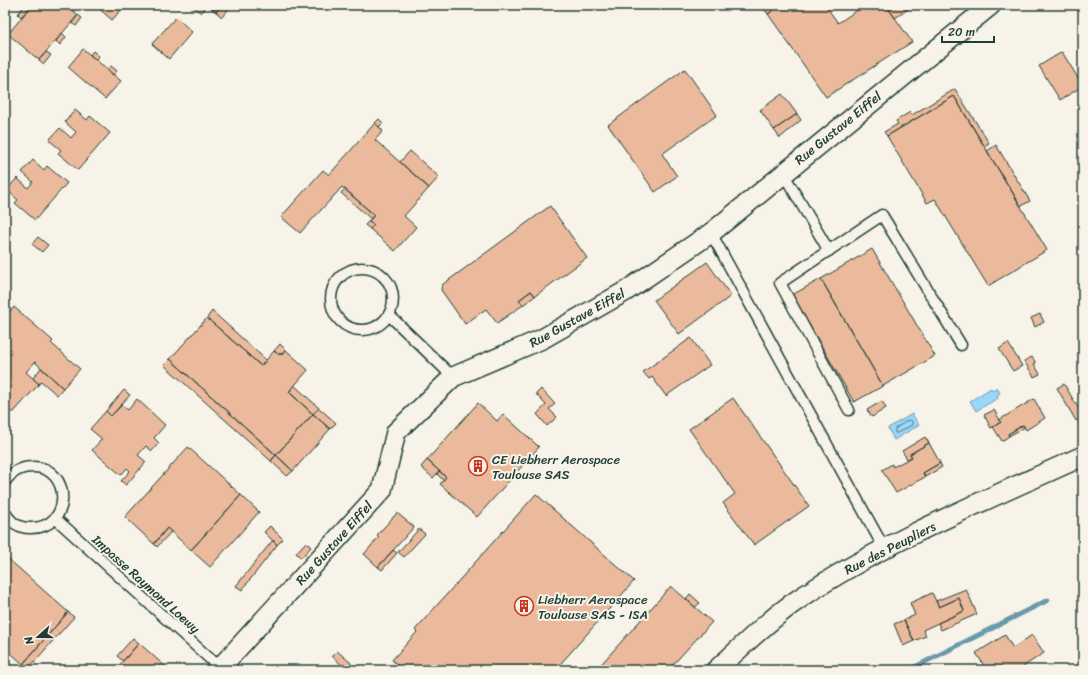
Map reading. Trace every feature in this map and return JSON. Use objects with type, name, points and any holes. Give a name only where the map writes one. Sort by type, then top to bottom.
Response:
[{"type":"street","name":"Rue Gustave Eiffel","points":[[219,669],[382,490],[396,432],[453,377],[542,339],[626,291],[711,233],[991,5]]},
{"type":"street","name":"Rue des Peupliers","points":[[716,670],[760,630],[798,600],[836,576],[885,550],[1083,456]]},
{"type":"lane","points":[[783,173],[829,251]]},
{"type":"lane","points":[[849,410],[780,284],[882,215],[961,345]]},
{"type":"lane","points":[[711,233],[885,550]]},
{"type":"lane","points":[[355,268],[367,268],[378,271],[388,281],[392,291],[393,305],[389,315],[384,321],[375,327],[364,330],[349,328],[340,321],[333,311],[331,293],[335,283],[345,272],[355,268]]},
{"type":"lane","points":[[389,315],[453,377]]},
{"type":"lane","points":[[5,482],[15,472],[25,467],[36,466],[54,476],[60,484],[63,494],[61,509],[55,518],[48,524],[38,528],[24,528],[14,524],[5,512]]},
{"type":"lane","name":"Impasse Raymond Loewy","points":[[55,518],[219,669]]},
{"type":"water","points":[[991,388],[993,391],[997,388],[1000,393],[997,395],[998,398],[976,411],[970,401]]},
{"type":"water","points":[[912,414],[919,425],[894,440],[888,428]]},
{"type":"building","points":[[25,5],[32,5],[21,17],[18,14]]},
{"type":"building","points":[[32,5],[67,5],[78,15],[39,60],[8,34]]},
{"type":"building","points":[[95,5],[117,5],[122,9],[112,20]]},
{"type":"building","points":[[191,5],[207,5],[201,13]]},
{"type":"building","points":[[207,5],[222,5],[216,12]]},
{"type":"building","points":[[222,5],[232,5],[222,17],[216,12]]},
{"type":"building","points":[[761,5],[781,5],[768,14]]},
{"type":"building","points":[[781,5],[825,5],[838,23],[865,5],[886,5],[912,42],[826,97],[768,14]]},
{"type":"building","points":[[886,5],[914,5],[895,18]]},
{"type":"building","points":[[78,15],[82,18],[76,26],[72,23]]},
{"type":"building","points":[[176,17],[192,32],[169,59],[152,44]]},
{"type":"building","points":[[62,33],[66,37],[60,45],[56,41]]},
{"type":"building","points":[[83,49],[121,81],[105,99],[68,67]]},
{"type":"building","points":[[93,51],[99,56],[96,60],[90,55]]},
{"type":"building","points":[[46,52],[51,55],[44,64],[39,60]]},
{"type":"building","points":[[1062,52],[1083,86],[1060,100],[1039,66]]},
{"type":"building","points":[[111,66],[117,71],[113,75],[107,70]]},
{"type":"building","points":[[685,69],[717,115],[662,154],[677,176],[655,192],[608,125]]},
{"type":"building","points":[[955,89],[989,143],[984,146],[954,96],[887,136],[884,132],[898,124],[896,121],[910,112],[912,115]]},
{"type":"building","points":[[782,94],[797,114],[774,130],[760,110]]},
{"type":"building","points":[[954,96],[1047,250],[988,286],[935,199],[927,203],[887,136]]},
{"type":"building","points":[[75,110],[87,120],[90,116],[110,133],[78,170],[58,153],[61,150],[49,140],[60,128],[71,138],[76,132],[65,122]]},
{"type":"building","points":[[797,114],[801,120],[780,138],[774,130]]},
{"type":"building","points":[[379,119],[383,123],[379,127],[375,123]]},
{"type":"building","points":[[375,123],[383,131],[375,140],[429,188],[404,216],[416,227],[395,251],[370,229],[374,225],[369,221],[374,215],[342,187],[300,233],[281,217],[323,170],[329,175]]},
{"type":"building","points":[[996,145],[1030,201],[1021,206],[987,151]]},
{"type":"building","points":[[410,151],[439,177],[429,188],[400,162]]},
{"type":"building","points":[[33,160],[44,170],[47,166],[67,183],[35,220],[15,203],[18,200],[7,190],[17,178],[28,188],[33,182],[22,172]]},
{"type":"building","points":[[345,189],[374,215],[371,219],[341,193]]},
{"type":"building","points":[[550,206],[587,258],[535,296],[531,291],[519,300],[523,305],[497,323],[486,309],[465,324],[441,290],[442,285]]},
{"type":"building","points":[[369,221],[374,225],[370,229],[365,225]]},
{"type":"building","points":[[38,237],[48,245],[42,252],[32,244]]},
{"type":"building","points":[[872,249],[935,356],[883,386],[821,279]]},
{"type":"building","points":[[707,262],[731,296],[679,334],[654,300]]},
{"type":"building","points":[[821,279],[883,386],[854,402],[792,295]]},
{"type":"building","points":[[531,291],[535,296],[523,305],[519,300]]},
{"type":"building","points":[[14,307],[53,341],[51,343],[80,369],[63,388],[35,362],[26,372],[39,384],[13,413],[5,406],[5,317]]},
{"type":"building","points":[[212,311],[266,360],[261,366],[207,318]]},
{"type":"building","points":[[1040,314],[1044,322],[1035,327],[1031,318]]},
{"type":"building","points":[[207,318],[261,366],[274,351],[278,354],[283,354],[286,350],[308,370],[289,392],[313,414],[276,455],[170,359]]},
{"type":"building","points":[[691,338],[710,365],[666,396],[652,377],[649,379],[643,372]]},
{"type":"building","points":[[1008,343],[1022,366],[1013,371],[999,349]]},
{"type":"building","points":[[280,344],[286,350],[283,354],[278,354],[274,351]]},
{"type":"building","points":[[1032,357],[1040,374],[1034,377],[1024,361]]},
{"type":"building","points":[[170,359],[276,455],[271,461],[164,365]]},
{"type":"building","points":[[41,368],[63,388],[57,395],[41,381],[39,384],[33,378]]},
{"type":"building","points":[[1064,384],[1083,416],[1076,421],[1057,388]]},
{"type":"building","points":[[294,385],[319,408],[313,414],[289,392]]},
{"type":"building","points":[[541,389],[555,404],[549,409],[557,417],[547,426],[537,414],[546,405],[536,394]]},
{"type":"building","points":[[124,390],[130,395],[111,416],[106,411]]},
{"type":"building","points":[[733,398],[809,506],[754,545],[723,503],[735,494],[689,429]]},
{"type":"building","points":[[137,399],[165,425],[154,438],[159,443],[152,451],[146,446],[138,455],[146,462],[126,485],[121,481],[130,471],[127,468],[121,475],[92,450],[102,439],[90,429],[106,411],[111,416],[122,405],[128,410]]},
{"type":"building","points":[[1034,399],[1045,418],[1026,430],[1023,425],[1008,434],[1009,436],[1002,441],[993,427],[1001,422],[999,420]]},
{"type":"building","points":[[882,401],[886,408],[872,417],[867,410]]},
{"type":"building","name":"CE Liebherr Aerospace Toulouse SAS","points":[[478,403],[497,421],[503,414],[539,447],[477,517],[440,484],[446,477],[427,460]]},
{"type":"building","points":[[319,408],[336,423],[330,429],[313,414]]},
{"type":"building","points":[[994,410],[1001,422],[991,428],[984,415]]},
{"type":"building","points":[[313,414],[330,429],[293,471],[276,455]]},
{"type":"building","points":[[1023,425],[1025,427],[1009,436],[1008,434]]},
{"type":"building","points":[[925,437],[929,443],[910,454],[912,457],[907,459],[902,451]]},
{"type":"building","points":[[929,443],[940,463],[923,473],[925,477],[896,493],[882,470],[892,464],[893,467],[912,457],[910,454]]},
{"type":"building","points":[[188,447],[241,495],[191,550],[167,528],[154,544],[125,517]]},
{"type":"building","points":[[276,455],[293,471],[287,476],[271,461]]},
{"type":"building","points":[[427,460],[439,471],[433,478],[421,467]]},
{"type":"building","points":[[940,463],[942,467],[925,477],[923,473]]},
{"type":"building","points":[[439,471],[446,477],[443,480],[437,474]]},
{"type":"building","name":"Liebherr Aerospace Toulouse SAS - ISA","points":[[536,494],[634,581],[555,670],[403,670],[392,660],[417,632],[415,630]]},
{"type":"building","points":[[241,495],[259,512],[210,567],[191,550]]},
{"type":"building","points":[[397,513],[414,527],[378,567],[364,554],[379,537],[377,535]]},
{"type":"building","points":[[270,526],[283,539],[277,545],[264,532]]},
{"type":"building","points":[[167,528],[171,532],[157,547],[154,544]]},
{"type":"building","points":[[419,529],[425,534],[404,557],[398,552]]},
{"type":"building","points":[[273,540],[277,545],[242,590],[236,586]]},
{"type":"building","points":[[306,542],[311,547],[301,558],[296,553]]},
{"type":"building","points":[[393,550],[397,553],[382,570],[378,567]]},
{"type":"building","points":[[5,556],[68,612],[23,664],[5,648]]},
{"type":"building","points":[[671,586],[712,622],[668,670],[596,670]]},
{"type":"building","points":[[966,589],[977,614],[941,630],[938,623],[964,611],[959,598],[939,607],[936,601]]},
{"type":"building","points":[[932,593],[939,607],[959,598],[964,611],[923,630],[926,636],[914,641],[904,620],[915,615],[910,603]]},
{"type":"building","points":[[690,594],[700,603],[695,607],[686,599]]},
{"type":"building","points":[[68,612],[74,617],[28,669],[23,664]]},
{"type":"building","points":[[904,620],[914,641],[903,646],[894,624]]},
{"type":"building","points":[[1005,635],[1013,648],[1032,635],[1044,653],[1024,666],[1027,670],[987,670],[976,653]]},
{"type":"building","points":[[133,638],[139,643],[123,661],[117,656]]},
{"type":"building","points":[[139,643],[169,670],[115,670]]},
{"type":"building","points":[[337,651],[351,663],[346,669],[332,656]]},
{"type":"waterway","points":[[909,670],[1048,600]]},
{"type":"place","name":"CE Liebherr Aerospace Toulouse SAS","points":[[478,466]]},
{"type":"place","name":"Liebherr Aerospace Toulouse SAS - ISA","points":[[524,606]]}]
